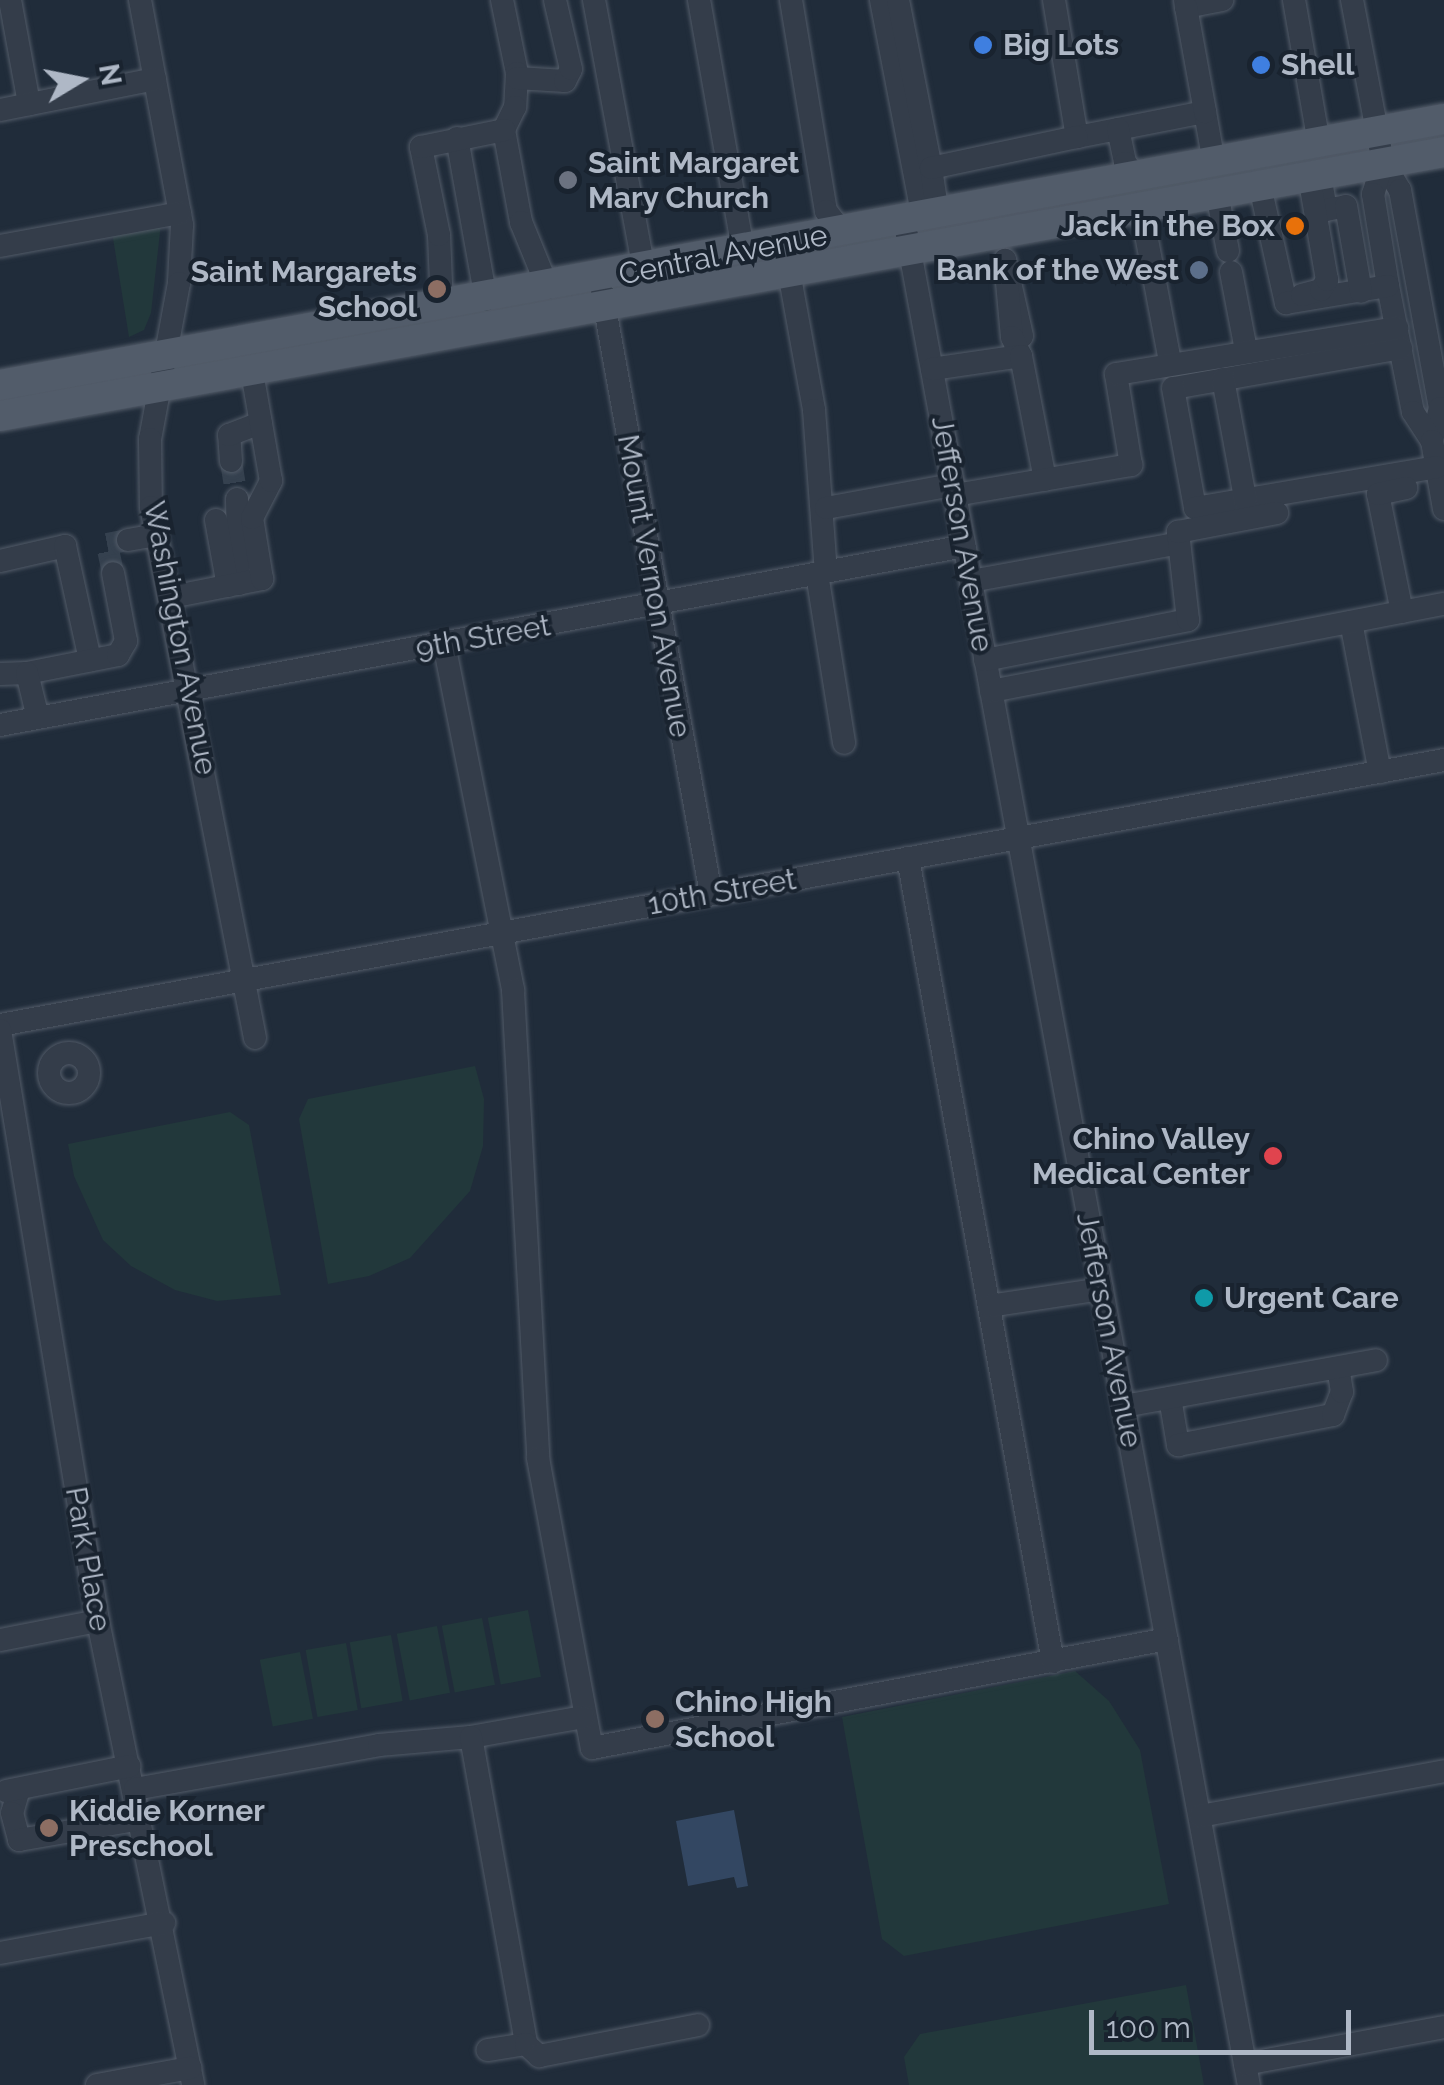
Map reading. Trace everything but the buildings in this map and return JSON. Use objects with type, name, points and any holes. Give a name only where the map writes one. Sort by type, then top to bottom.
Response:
[{"type":"main road","name":"Central Avenue","points":[[1216,178],[1260,186],[1316,164],[1380,147],[1444,119]]},
{"type":"main road","name":"Central Avenue","points":[[1380,147],[1444,152]]},
{"type":"main road","name":"Central Avenue","points":[[0,385],[548,288],[602,293],[644,268],[843,232],[919,227],[1316,164]]},
{"type":"main road","name":"Central Avenue","points":[[0,416],[437,338],[602,293],[777,274],[919,227],[1003,247],[1034,228],[1139,193]]},
{"type":"main road","points":[[777,274],[776,260],[828,248],[843,232]]},
{"type":"main road","points":[[437,338],[442,324],[534,303],[548,288]]},
{"type":"street","points":[[10,0],[29,104]]},
{"type":"street","name":"Washington Avenue","points":[[140,0],[180,213],[179,283],[150,439],[157,535],[191,690],[256,1038]]},
{"type":"street","points":[[502,0],[517,78],[504,130],[521,222],[548,288]]},
{"type":"street","points":[[517,78],[565,81],[571,68],[555,0]]},
{"type":"street","points":[[594,0],[644,268]]},
{"type":"street","points":[[698,0],[743,250]]},
{"type":"street","points":[[791,0],[826,212],[843,232]]},
{"type":"street","points":[[882,0],[919,227]]},
{"type":"street","points":[[898,0],[930,168],[919,227]]},
{"type":"street","points":[[1054,0],[1078,137]]},
{"type":"street","points":[[1222,0],[1185,4],[1246,350]]},
{"type":"street","points":[[1280,290],[1314,295],[1327,277],[1294,0]]},
{"type":"street","points":[[1352,0],[1380,147],[1400,190],[1440,408],[1438,474],[1444,509]]},
{"type":"street","points":[[0,110],[155,80]]},
{"type":"street","points":[[930,168],[1205,112]]},
{"type":"street","points":[[1118,129],[1124,163],[1139,193],[1170,362]]},
{"type":"street","points":[[442,306],[439,236],[422,147],[504,130]]},
{"type":"street","points":[[457,138],[486,299]]},
{"type":"street","points":[[1380,147],[1373,194],[1388,286],[1413,412],[1438,440]]},
{"type":"street","points":[[1316,164],[1326,210],[1346,206],[1361,288]]},
{"type":"street","points":[[1260,186],[1280,290],[1286,303],[1296,306],[1361,288],[1388,286]]},
{"type":"street","points":[[0,246],[180,213]]},
{"type":"street","name":"Jefferson Avenue","points":[[919,227],[932,369],[1247,2075]]},
{"type":"street","points":[[1003,247],[1045,480]]},
{"type":"street","points":[[777,274],[826,508],[818,528],[821,573],[844,743]]},
{"type":"street","points":[[1327,277],[1338,285],[1361,288]]},
{"type":"street","name":"Mount Vernon Avenue","points":[[602,293],[711,894]]},
{"type":"street","points":[[826,508],[1132,465],[1116,374],[1246,350],[1399,338]]},
{"type":"street","points":[[1399,338],[1173,388],[1196,508],[1438,474]]},
{"type":"street","points":[[932,369],[1019,348]]},
{"type":"street","points":[[171,597],[262,579],[252,518],[271,481],[252,372]]},
{"type":"street","points":[[1223,378],[1246,503]]},
{"type":"street","points":[[231,461],[229,436],[261,423]]},
{"type":"street","points":[[986,660],[1188,620],[1175,544],[1178,532],[1378,494],[1438,474]]},
{"type":"street","points":[[1378,494],[1402,612]]},
{"type":"street","points":[[233,585],[237,499]]},
{"type":"street","points":[[216,520],[233,585]]},
{"type":"street","points":[[128,540],[157,535]]},
{"type":"street","points":[[971,581],[1175,544]]},
{"type":"street","points":[[0,560],[65,546],[71,557],[90,660]]},
{"type":"street","name":"9th Street","points":[[0,725],[965,546]]},
{"type":"street","points":[[0,674],[27,673],[118,655],[126,642],[113,573]]},
{"type":"street","points":[[991,691],[1444,604]]},
{"type":"street","points":[[1351,622],[1380,772]]},
{"type":"street","points":[[444,644],[513,990],[538,1458],[583,1717],[592,1748],[1167,1639]]},
{"type":"street","points":[[27,673],[38,718]]},
{"type":"street","name":"10th Street","points":[[0,1027],[1444,760]]},
{"type":"street","points":[[908,858],[1053,1662]]},
{"type":"street","name":"Park Place","points":[[0,1027],[98,1620],[164,1923],[191,2076]]},
{"type":"street","points":[[989,1306],[1102,1288]]},
{"type":"street","points":[[1124,1406],[1376,1360]]},
{"type":"street","points":[[1170,1398],[1178,1446],[1333,1416],[1342,1392],[1338,1368]]},
{"type":"street","points":[[0,1640],[98,1620]]},
{"type":"street","points":[[135,1789],[379,1745],[471,1737],[583,1717]]},
{"type":"street","points":[[471,1737],[526,2044],[539,2056],[698,2025]]},
{"type":"street","points":[[130,1766],[10,1790],[12,1813],[19,1840],[141,1819]]},
{"type":"street","points":[[1200,1816],[1444,1771]]},
{"type":"street","points":[[0,1954],[164,1923]]},
{"type":"street","points":[[1247,2075],[1444,2027]]},
{"type":"street","points":[[487,2050],[526,2044]]},
{"type":"street","points":[[97,2085],[191,2076]]},
{"type":"green space","points":[[161,223],[151,313],[144,330],[129,337],[112,232]]},
{"type":"green space","points":[[475,1066],[484,1099],[483,1146],[470,1191],[410,1258],[369,1276],[328,1284],[299,1119],[308,1099]]},
{"type":"green space","points":[[230,1112],[249,1125],[281,1295],[217,1301],[175,1290],[131,1266],[103,1240],[74,1176],[68,1144]]},
{"type":"green space","points":[[528,1610],[541,1677],[501,1685],[488,1618]]},
{"type":"green space","points":[[482,1618],[495,1685],[455,1693],[442,1626]]},
{"type":"green space","points":[[437,1626],[450,1693],[410,1701],[397,1634]]},
{"type":"green space","points":[[391,1635],[403,1701],[361,1708],[350,1642]]},
{"type":"green space","points":[[346,1643],[358,1710],[317,1717],[306,1650]]},
{"type":"green space","points":[[300,1652],[313,1719],[273,1727],[260,1660]]},
{"type":"green space","points":[[1075,1671],[1109,1701],[1140,1750],[1169,1904],[904,1956],[882,1939],[842,1717]]},
{"type":"green space","points":[[1186,1985],[1204,2085],[909,2085],[904,2057],[920,2034]]},
{"type":"water","points":[[734,1810],[748,1886],[737,1888],[734,1877],[688,1886],[676,1821]]},
{"type":"tunnel","points":[[231,461],[237,499]]},
{"type":"tunnel","points":[[113,573],[107,544],[128,540]]},
{"type":"place","name":"Big Lots","points":[[983,45]]},
{"type":"place","name":"Shell","points":[[1261,65]]},
{"type":"place","name":"Saint Margaret Mary Church","points":[[568,180]]},
{"type":"place","name":"Jack in the Box","points":[[1295,226]]},
{"type":"place","name":"Bank of the West","points":[[1199,270]]},
{"type":"place","name":"Saint Margarets School","points":[[437,289]]},
{"type":"place","name":"Chino Valley Medical Center","points":[[1273,1156]]},
{"type":"place","name":"Urgent Care","points":[[1204,1298]]},
{"type":"place","name":"Chino High School","points":[[655,1719]]},
{"type":"place","name":"Kiddie Korner Preschool","points":[[49,1828]]}]
